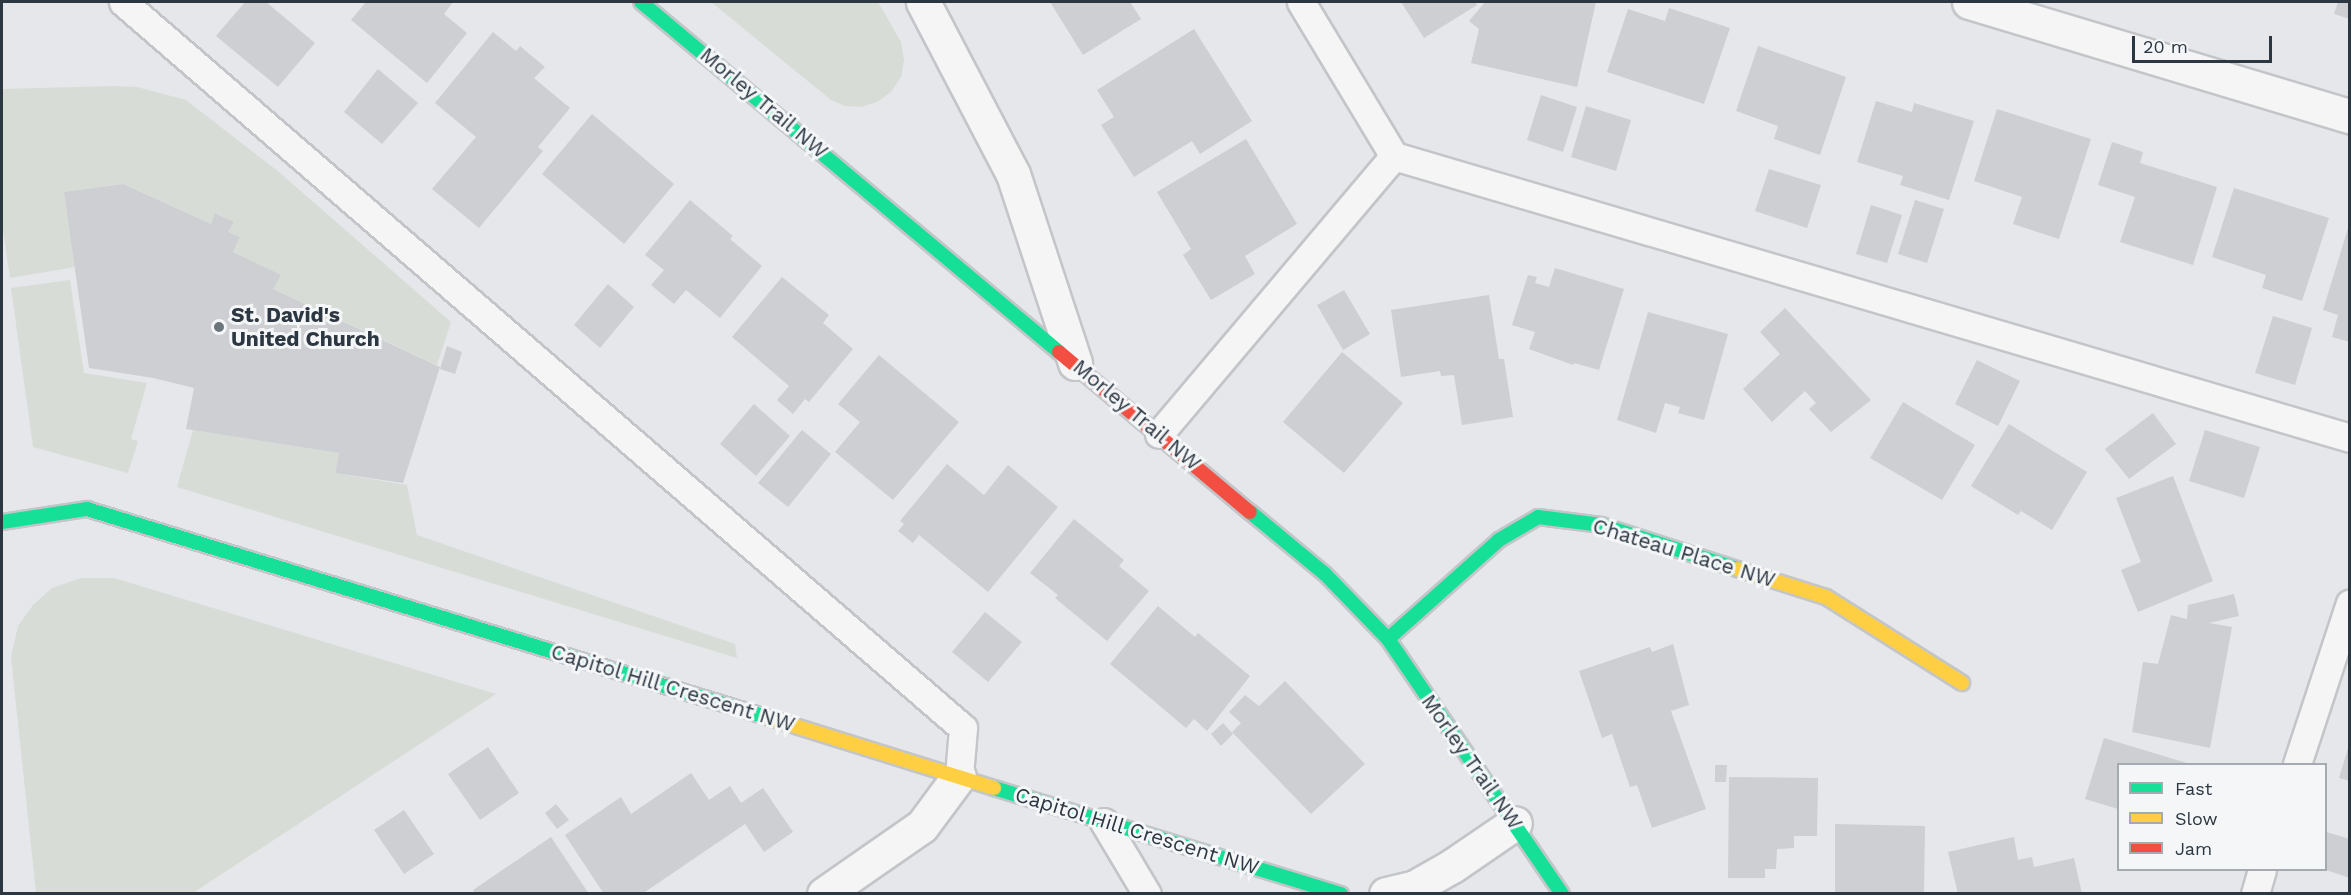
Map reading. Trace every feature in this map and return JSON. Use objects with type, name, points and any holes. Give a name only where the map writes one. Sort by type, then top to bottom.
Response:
[{"type":"street","name":"Morley Trail NW","points":[[641,2],[1325,574],[1388,639],[1515,823],[1555,891]]},
{"type":"street","points":[[923,2],[1013,174],[1075,363]]},
{"type":"street","points":[[1969,2],[2349,116]]},
{"type":"street","name":"Capitol Hill Crescent NW","points":[[2,522],[87,509],[1341,894]]},
{"type":"street","name":"Chateau Place NW","points":[[1388,639],[1499,540],[1538,518],[1601,525],[1826,597],[1962,683]]},
{"type":"street","points":[[824,894],[922,826],[959,776]]},
{"type":"street","points":[[1386,894],[1413,888],[1452,866],[1515,823]]},
{"type":"lane","points":[[123,2],[963,728],[959,776]]},
{"type":"lane","points":[[1301,2],[1394,156],[2349,438]]},
{"type":"lane","points":[[1160,434],[1394,156]]},
{"type":"lane","points":[[2298,763],[2349,603]]},
{"type":"lane","points":[[1104,822],[1147,894]]},
{"type":"lane","points":[[2255,894],[2262,871]]},
{"type":"shaded area","points":[[711,2],[878,2],[901,42],[904,60],[901,77],[891,92],[877,102],[861,107],[845,106],[831,100]]},
{"type":"shaded area","points":[[137,87],[186,100],[279,172],[451,322],[437,365],[273,289],[280,275],[233,252],[240,237],[228,232],[233,222],[216,213],[211,224],[123,184],[64,192],[75,267],[10,278],[2,223],[2,89]]},
{"type":"shaded area","points":[[70,280],[84,373],[147,383],[131,439],[138,441],[128,473],[33,447],[11,288]]},
{"type":"shaded area","points":[[193,430],[339,453],[335,473],[407,485],[417,535],[735,644],[737,658],[177,487]]},
{"type":"shaded area","points":[[81,578],[114,578],[496,694],[193,893],[36,893],[11,657],[18,626],[33,605],[52,588]]},
{"type":"building","points":[[245,2],[266,2],[315,43],[278,87],[216,36]]},
{"type":"building","points":[[366,2],[453,2],[444,14],[467,33],[427,83],[351,20]]},
{"type":"building","points":[[1050,2],[1130,2],[1141,19],[1083,55]]},
{"type":"building","points":[[1401,2],[1475,2],[1477,5],[1424,38]]},
{"type":"building","points":[[1485,2],[1596,2],[1577,87],[1471,63],[1479,29],[1469,21]]},
{"type":"building","points":[[2338,2],[2350,2],[2350,19],[2334,14]]},
{"type":"building","points":[[1669,8],[1730,28],[1704,104],[1607,72],[1628,9],[1665,21]]},
{"type":"building","points":[[1194,29],[1252,121],[1200,154],[1192,141],[1134,177],[1101,125],[1114,117],[1097,90]]},
{"type":"building","points":[[493,32],[516,51],[520,46],[545,67],[534,78],[570,108],[538,147],[543,151],[479,228],[432,189],[476,137],[435,103]]},
{"type":"building","points":[[1758,46],[1846,77],[1820,155],[1774,139],[1778,126],[1736,111]]},
{"type":"building","points":[[378,69],[418,103],[382,144],[344,112]]},
{"type":"building","points":[[1541,95],[1577,107],[1563,152],[1527,140]]},
{"type":"building","points":[[1876,101],[1912,112],[1914,103],[1974,121],[1949,200],[1900,185],[1903,176],[1857,162]]},
{"type":"building","points":[[1586,106],[1631,120],[1616,171],[1571,157]]},
{"type":"building","points":[[1997,109],[2091,139],[2059,239],[2013,224],[2022,197],[1974,181]]},
{"type":"building","points":[[592,114],[674,184],[624,244],[542,174]]},
{"type":"building","points":[[1246,139],[1297,224],[1245,256],[1255,274],[1211,300],[1183,255],[1191,249],[1157,192]]},
{"type":"building","points":[[2112,142],[2143,152],[2140,163],[2217,187],[2193,265],[2120,242],[2135,197],[2098,185]]},
{"type":"building","points":[[1769,169],[1821,185],[1807,228],[1755,211]]},
{"type":"building","name":"St. David's United Church","points":[[123,184],[211,224],[215,213],[234,222],[228,232],[240,237],[233,252],[281,275],[273,289],[440,367],[403,483],[335,473],[339,453],[186,429],[194,388],[153,378],[89,368],[64,192]]},
{"type":"building","points":[[2234,188],[2329,218],[2302,301],[2262,288],[2266,275],[2212,257]]},
{"type":"building","points":[[690,200],[733,236],[730,239],[762,266],[720,318],[686,290],[674,304],[651,285],[664,270],[645,255]]},
{"type":"building","points":[[1915,200],[1944,209],[1927,263],[1898,254]]},
{"type":"building","points":[[1871,205],[1902,215],[1887,263],[1856,254]]},
{"type":"building","points":[[2349,225],[2350,342],[2332,337],[2338,315],[2323,310]]},
{"type":"building","points":[[1555,268],[1624,289],[1599,370],[1574,363],[1573,365],[1529,349],[1535,332],[1512,325],[1528,275],[1537,277],[1535,283],[1549,287]]},
{"type":"building","points":[[782,277],[829,315],[823,323],[853,349],[809,402],[805,399],[793,414],[777,400],[789,386],[732,337]]},
{"type":"building","points":[[608,284],[634,307],[600,348],[574,325]]},
{"type":"building","points":[[1344,290],[1370,334],[1343,350],[1317,305]]},
{"type":"building","points":[[1489,295],[1499,359],[1504,359],[1513,417],[1462,425],[1454,375],[1441,376],[1440,371],[1401,377],[1391,310]]},
{"type":"building","points":[[1785,308],[1871,400],[1831,432],[1809,409],[1816,403],[1805,391],[1772,422],[1743,389],[1780,354],[1760,332]]},
{"type":"building","points":[[1648,312],[1728,334],[1704,420],[1678,413],[1680,407],[1665,403],[1656,433],[1617,420]]},
{"type":"building","points":[[2273,316],[2312,328],[2295,385],[2255,373]]},
{"type":"building","points":[[447,346],[462,352],[455,374],[440,369]]},
{"type":"building","points":[[1342,352],[1403,403],[1344,473],[1283,422]]},
{"type":"building","points":[[879,355],[959,422],[893,500],[835,452],[860,422],[838,404]]},
{"type":"building","points":[[1977,360],[2020,381],[1998,426],[1955,404]]},
{"type":"building","points":[[1903,402],[1975,445],[1942,500],[1870,458]]},
{"type":"building","points":[[754,404],[790,436],[756,476],[720,444]]},
{"type":"building","points":[[2153,413],[2176,444],[2129,479],[2105,449]]},
{"type":"building","points":[[2009,424],[2087,472],[2052,530],[2021,511],[2018,515],[1971,486]]},
{"type":"building","points":[[802,430],[831,454],[788,507],[758,483]]},
{"type":"building","points":[[2205,430],[2260,447],[2244,498],[2189,481]]},
{"type":"building","points":[[947,464],[984,495],[1008,465],[1058,507],[988,592],[919,535],[913,543],[898,531],[904,524],[900,521]]},
{"type":"building","points":[[2173,476],[2213,581],[2138,612],[2121,570],[2141,562],[2116,498]]},
{"type":"building","points":[[1074,519],[1124,560],[1119,566],[1149,591],[1107,641],[1055,598],[1058,595],[1030,573]]},
{"type":"building","points":[[2234,594],[2239,616],[2209,623],[2232,627],[2210,748],[2132,732],[2143,662],[2158,664],[2171,615],[2187,619],[2188,605]]},
{"type":"building","points":[[1158,606],[1195,637],[1198,633],[1250,676],[1207,731],[1194,719],[1186,728],[1110,664]]},
{"type":"building","points":[[985,612],[1022,642],[988,682],[952,652]]},
{"type":"building","points":[[1673,644],[1689,705],[1671,711],[1706,809],[1652,828],[1637,785],[1630,787],[1612,734],[1602,738],[1579,671],[1650,647],[1652,652]]},
{"type":"building","points":[[1285,681],[1365,764],[1311,814],[1232,732],[1241,723],[1229,712],[1245,695],[1259,706]]},
{"type":"building","points":[[1223,723],[1233,734],[1221,746],[1211,734]]},
{"type":"building","points":[[2104,738],[2187,763],[2117,763],[2117,809],[2085,799]]},
{"type":"building","points":[[2350,745],[2350,781],[2339,778]]},
{"type":"building","points":[[488,747],[519,793],[480,820],[448,774]]},
{"type":"building","points":[[1715,765],[1727,765],[1726,782],[1715,782]]},
{"type":"building","points":[[691,773],[709,800],[730,786],[741,803],[763,788],[793,832],[764,852],[745,824],[642,894],[604,894],[565,835],[621,797],[631,814]]},
{"type":"building","points":[[1729,777],[1818,778],[1817,836],[1794,836],[1794,848],[1777,849],[1776,869],[1765,869],[1765,878],[1728,878]]},
{"type":"building","points":[[556,804],[569,820],[557,829],[545,813]]},
{"type":"building","points":[[404,810],[434,854],[404,874],[374,830]]},
{"type":"building","points":[[1835,824],[1925,826],[1924,894],[1835,892]]},
{"type":"building","points":[[2327,832],[2350,839],[2350,878],[2327,870]]},
{"type":"building","points":[[551,837],[589,894],[475,894],[473,890]]},
{"type":"building","points":[[2014,837],[2018,860],[2032,857],[2034,867],[2074,858],[2082,894],[1958,894],[1948,852]]},
{"type":"traffic: fast","points":[[641,2],[1059,352]]},
{"type":"traffic: fast","points":[[2,522],[87,509],[766,717]]},
{"type":"traffic: fast","points":[[1250,512],[1325,574],[1388,639],[1562,894]]},
{"type":"traffic: fast","points":[[1388,639],[1499,540],[1538,517],[1601,525],[1737,569]]},
{"type":"traffic: fast","points":[[994,788],[1341,894]]},
{"type":"traffic: slow","points":[[1737,569],[1826,597],[1962,683]]},
{"type":"traffic: slow","points":[[766,717],[994,788]]},
{"type":"traffic: jam","points":[[1059,352],[1250,512]]},
{"type":"place","name":"St. David's United Church","points":[[219,327]]}]
